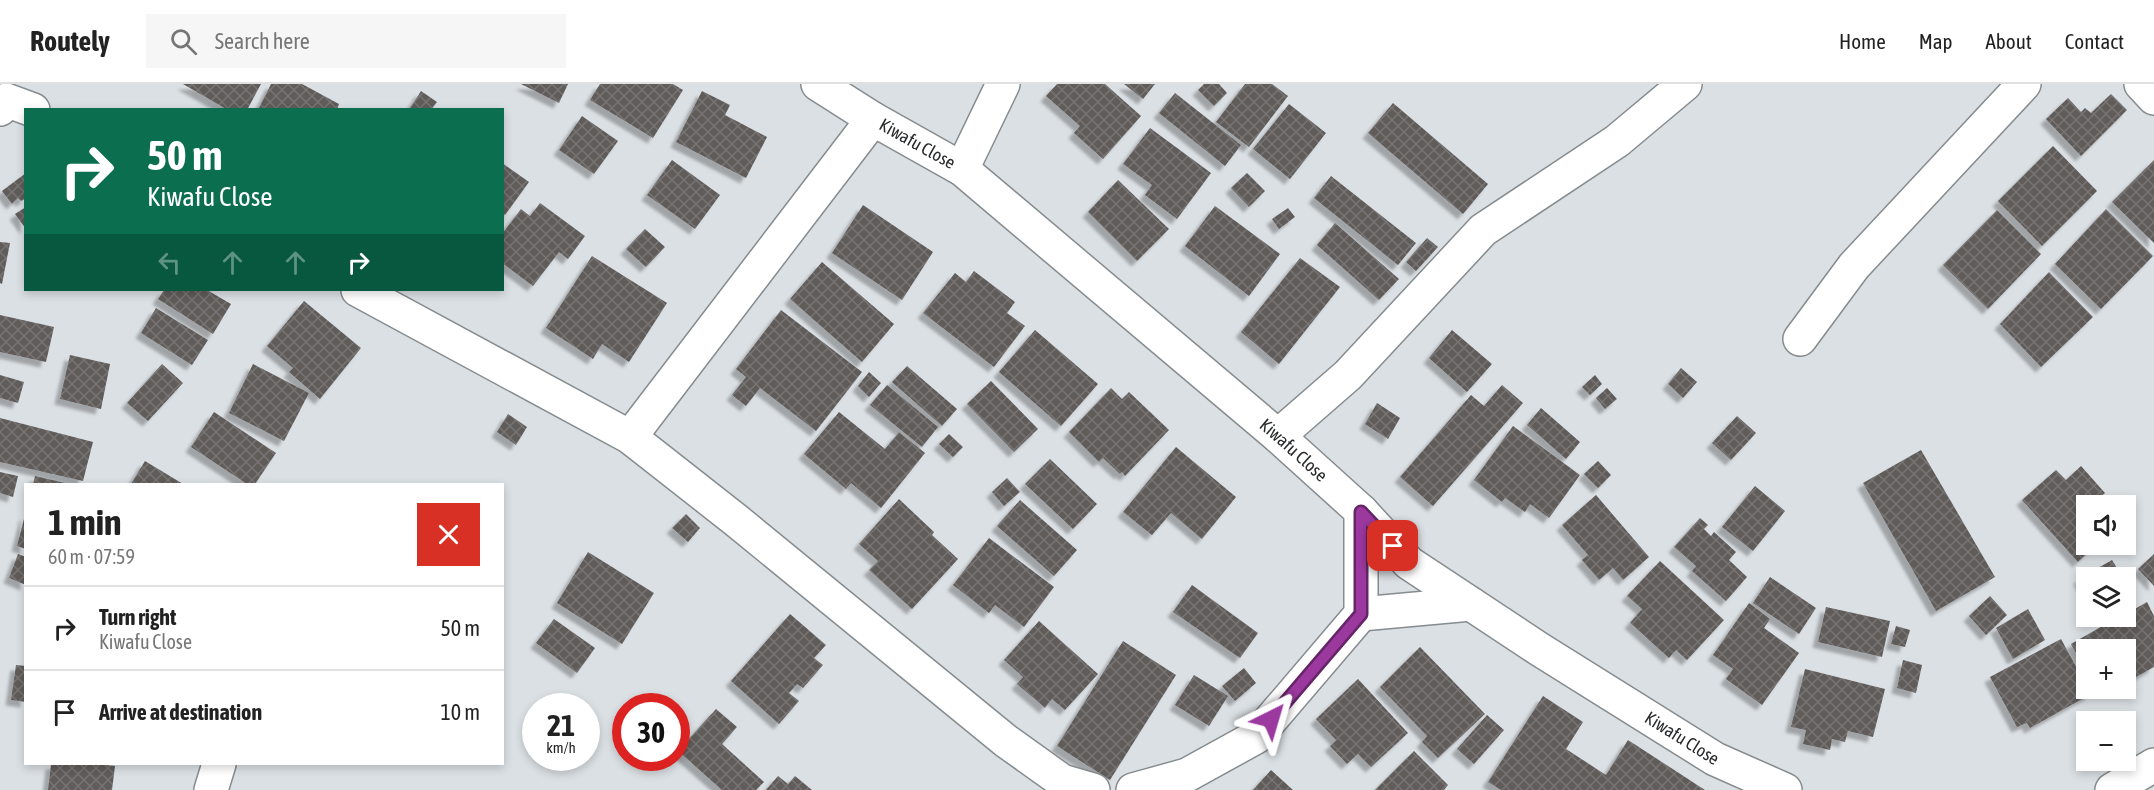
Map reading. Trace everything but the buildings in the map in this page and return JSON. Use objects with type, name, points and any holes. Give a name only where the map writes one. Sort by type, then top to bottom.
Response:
[{"type":"street","name":"Kiwafu Close","points":[[818,84],[873,119],[962,169],[1278,436],[1361,512],[1409,563],[1539,649],[1715,759],[1785,790]]},
{"type":"street","points":[[962,169],[1004,84]]},
{"type":"street","points":[[1278,436],[1348,375],[1483,230],[1617,141],[1685,84]]},
{"type":"street","points":[[1800,339],[1854,266],[2024,84]]},
{"type":"street","points":[[2141,84],[2154,98]]},
{"type":"street","points":[[0,109],[6,100],[28,108]]},
{"type":"street","points":[[630,437],[873,119]]},
{"type":"street","points":[[360,291],[630,437],[1006,741],[1062,781],[1093,790]]},
{"type":"street","points":[[1133,790],[1186,775],[1256,737],[1361,614],[1361,512]]},
{"type":"street","points":[[1361,614],[1471,604]]},
{"type":"street","points":[[212,790],[219,765]]},
{"type":"street","points":[[2112,790],[2154,765]]},
{"type":"route","points":[[1271,719],[1361,614],[1361,512],[1393,546]]}]
